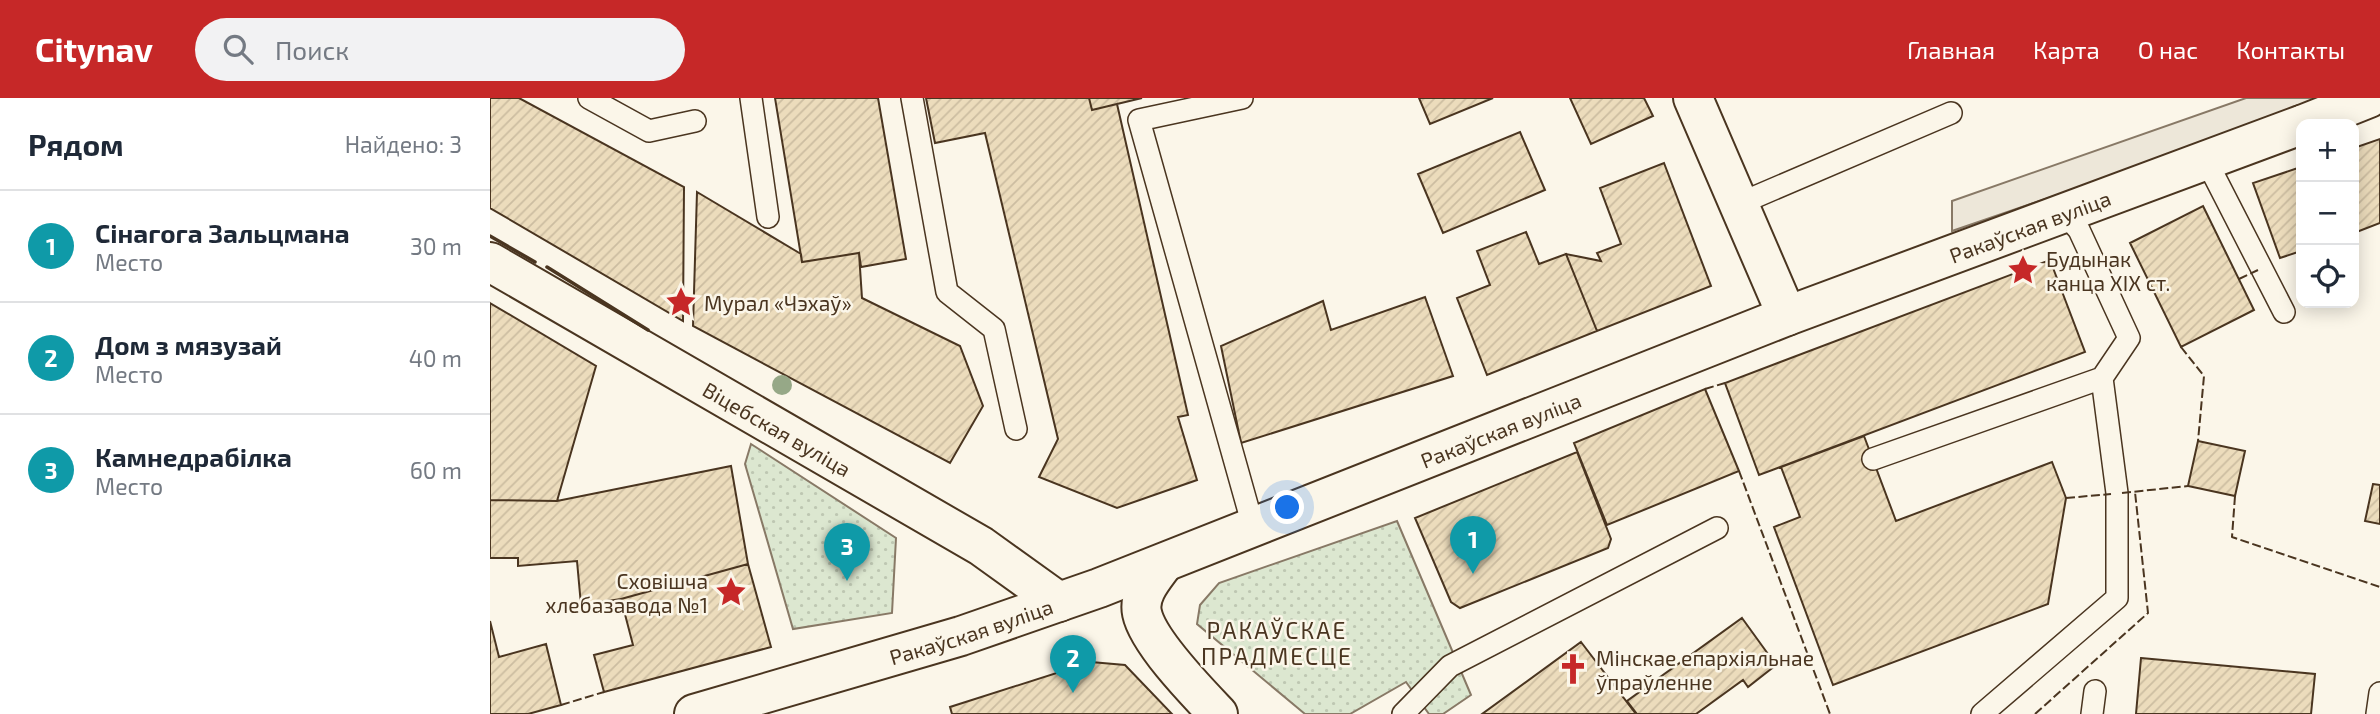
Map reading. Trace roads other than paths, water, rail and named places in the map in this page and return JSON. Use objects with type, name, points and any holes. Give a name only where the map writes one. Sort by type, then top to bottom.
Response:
[{"type":"street","points":[[1693,98],[1741,203],[1787,316]]},
{"type":"street","name":"Ракаўская вуліца","points":[[2318,119],[2370,98]]},
{"type":"street","name":"Ракаўская вуліца","points":[[694,714],[941,642],[1059,602],[1787,316],[2296,128]]},
{"type":"street","name":"Віцебская вуліца","points":[[490,262],[970,539],[1059,602]]},
{"type":"street","points":[[1164,563],[1144,593],[1142,613],[1174,668],[1218,714]]},
{"type":"lane","points":[[589,98],[649,131],[695,121]]},
{"type":"lane","points":[[751,98],[768,217]]},
{"type":"lane","points":[[912,98],[947,292],[994,330],[1016,429]]},
{"type":"lane","points":[[1242,98],[1139,120],[1254,526]]},
{"type":"lane","points":[[1741,203],[1951,113]]},
{"type":"lane","points":[[2207,162],[2284,312]]},
{"type":"lane","points":[[1873,459],[2102,378],[2129,338],[2079,230],[2065,214]]},
{"type":"lane","points":[[1982,714],[2116,598],[2117,493],[2102,378]]},
{"type":"lane","points":[[1403,714],[1450,666],[1717,528]]},
{"type":"lane","points":[[2092,714],[2095,691]]},
{"type":"lane","points":[[2377,714],[2380,693]]},
{"type":"place","name":"Будынак канца ХІХ ст.","points":[[2023,270]]},
{"type":"place","name":"Мурал «Чэхаў»","points":[[681,302]]},
{"type":"place","name":"Сінагога Зальцмана","points":[[1473,574]]},
{"type":"place","name":"Камнедрабілка","points":[[847,581]]},
{"type":"place","name":"Сховішча хлебазавода №1","points":[[731,592]]},
{"type":"place","name":"Мінскае епархіяльнае ўпраўленне","points":[[1573,669]]},
{"type":"place","name":"Дом з мязузай","points":[[1073,693]]},
{"type":"district","name":"РАКАЎСКАЕ ПРАДМЕСЦЕ","points":[[1277,643]]}]
